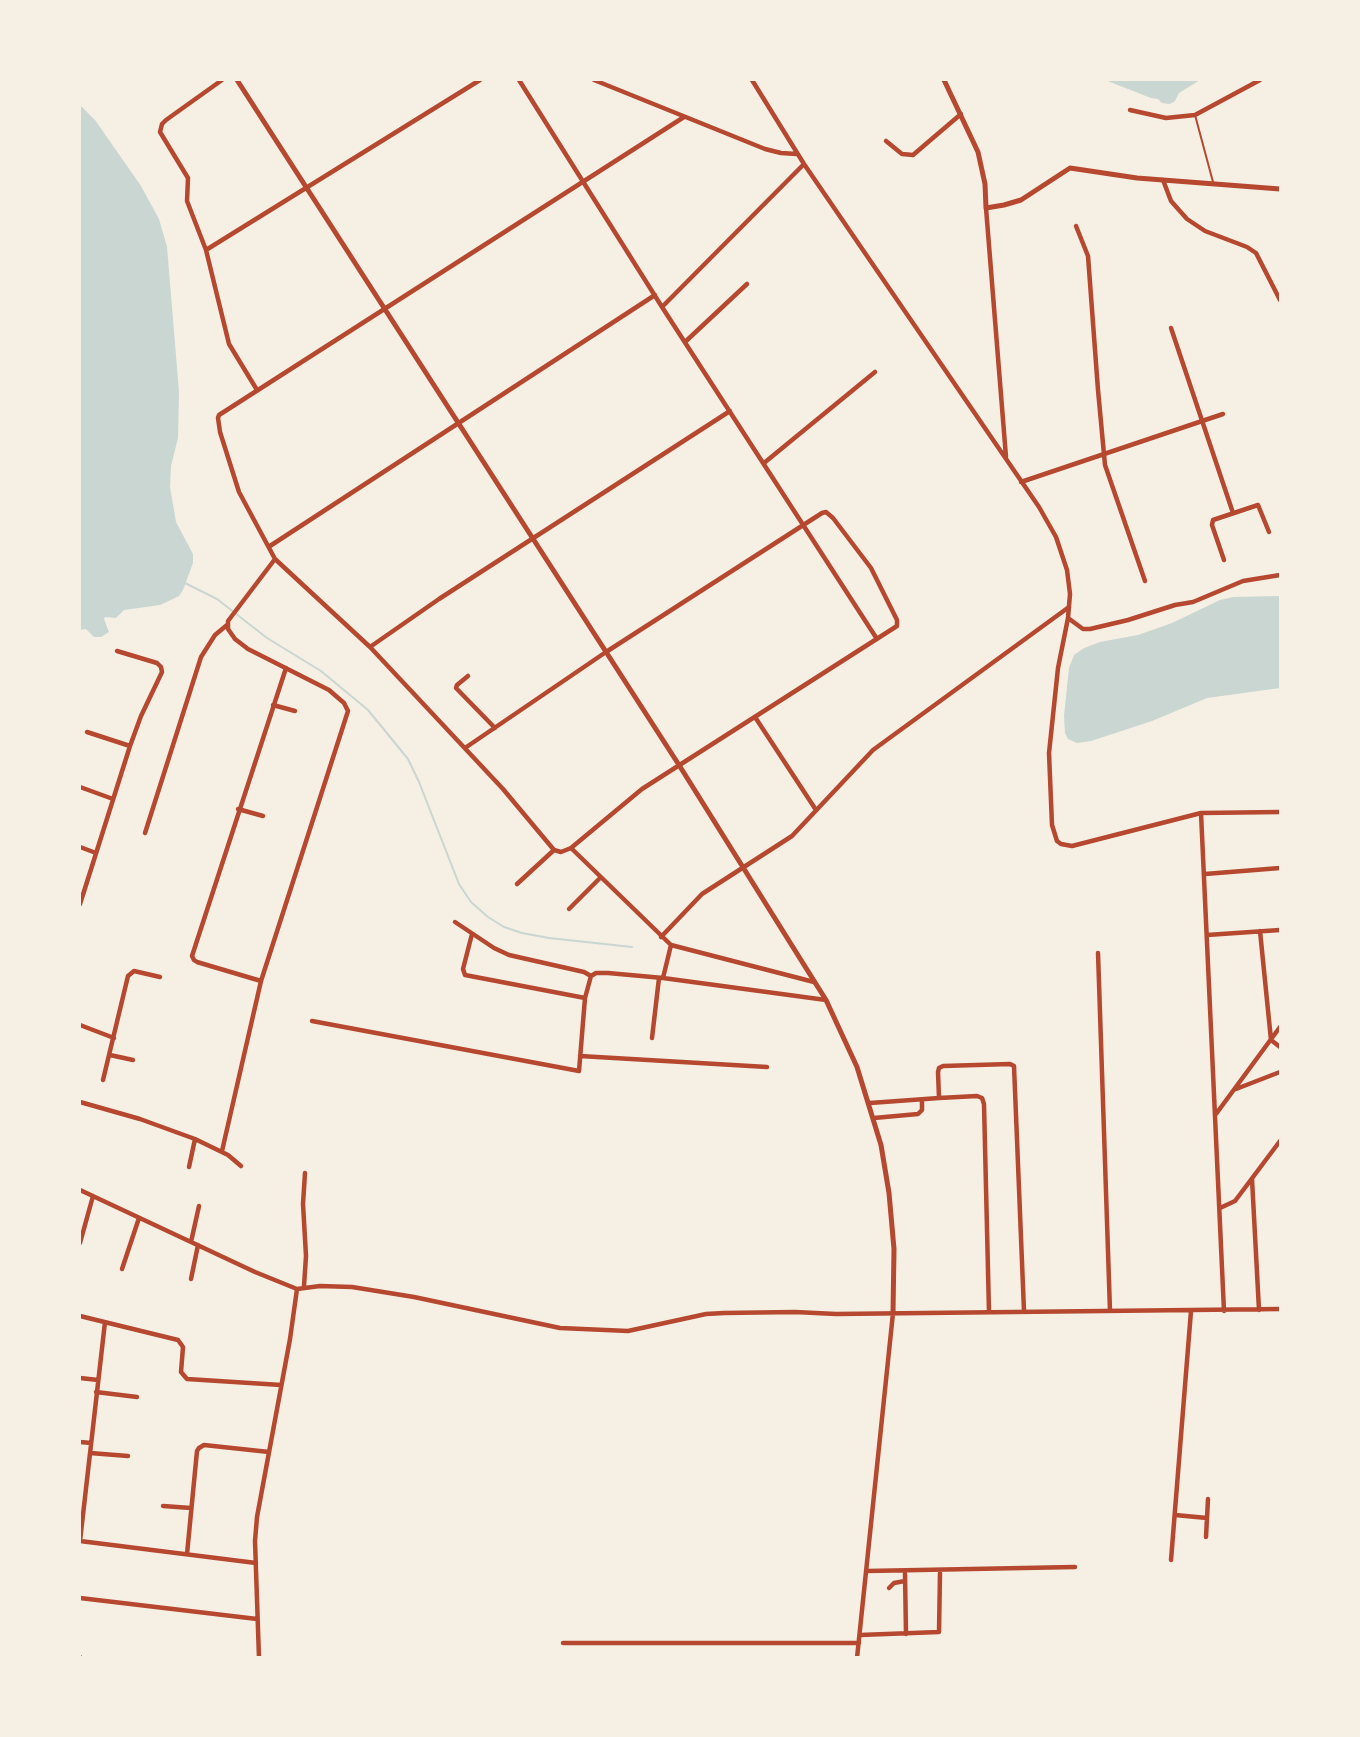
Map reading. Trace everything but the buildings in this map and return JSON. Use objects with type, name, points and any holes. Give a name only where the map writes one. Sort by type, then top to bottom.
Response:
[{"type":"street","points":[[222,80],[165,120],[160,128],[161,135],[188,178],[187,201],[206,250],[229,344],[256,390]]},
{"type":"street","points":[[237,80],[744,868],[826,1000],[857,1067],[870,1103],[885,1169],[894,1249],[892,1313],[857,1658]]},
{"type":"street","points":[[206,250],[480,80]]},
{"type":"street","points":[[519,80],[662,307],[878,639]]},
{"type":"street","points":[[594,80],[765,149],[797,154]]},
{"type":"street","points":[[752,80],[797,154],[1050,525],[1061,548],[1069,583],[1069,607],[1058,668],[1049,753],[1052,825],[1057,841],[1072,846],[1201,813],[1281,812]]},
{"type":"street","points":[[944,80],[973,138],[980,161],[987,208],[1006,460]]},
{"type":"street","points":[[1130,110],[1166,118],[1195,115],[1260,80]]},
{"type":"street","points":[[886,141],[902,154],[913,155],[961,114]]},
{"type":"street","points":[[554,850],[503,789],[370,647],[275,559],[239,492],[220,432],[218,418],[219,415],[256,390],[684,117]]},
{"type":"street","points":[[662,307],[804,164]]},
{"type":"street","points":[[987,208],[1004,206],[1020,200],[1070,168],[1137,178],[1281,189]]},
{"type":"street","points":[[1163,180],[1171,201],[1187,219],[1205,231],[1247,247],[1256,253],[1281,300]]},
{"type":"street","points":[[1076,226],[1088,251],[1104,454],[1109,477],[1145,581]]},
{"type":"street","points":[[685,342],[747,284]]},
{"type":"street","points":[[270,546],[655,296]]},
{"type":"street","points":[[1171,328],[1233,513]]},
{"type":"street","points":[[764,463],[875,372]]},
{"type":"street","points":[[370,647],[439,599],[730,411]]},
{"type":"street","points":[[1021,482],[1223,414]]},
{"type":"street","points":[[1224,560],[1211,523],[1213,520],[1260,506],[1269,532]]},
{"type":"street","points":[[465,748],[606,652],[822,513],[829,514],[874,574],[897,624],[895,629],[629,799],[569,850],[554,850],[517,884]]},
{"type":"street","points":[[145,833],[201,657],[208,644],[228,623],[275,559]]},
{"type":"street","points":[[1068,618],[1083,629],[1090,629],[1193,602],[1244,581],[1281,574]]},
{"type":"street","points":[[661,937],[702,894],[783,843],[880,744],[1069,607]]},
{"type":"street","points":[[222,1151],[261,981],[348,711],[344,703],[329,690],[248,649],[232,636],[228,623]]},
{"type":"street","points":[[80,904],[130,746],[162,670],[160,665],[154,662],[117,651]]},
{"type":"street","points":[[261,981],[197,962],[192,958],[238,809],[286,668]]},
{"type":"street","points":[[468,676],[456,688],[495,728]]},
{"type":"street","points":[[273,705],[295,711]]},
{"type":"street","points":[[754,717],[816,810]]},
{"type":"street","points":[[87,732],[130,746]]},
{"type":"street","points":[[80,787],[113,799]]},
{"type":"street","points":[[238,809],[263,816]]},
{"type":"street","points":[[1201,813],[1224,1311]]},
{"type":"street","points":[[80,847],[96,853]]},
{"type":"street","points":[[569,850],[671,945],[814,982]]},
{"type":"street","points":[[1205,874],[1281,868]]},
{"type":"street","points":[[569,909],[600,878]]},
{"type":"street","points":[[455,922],[494,948],[509,955],[584,972],[591,976]]},
{"type":"street","points":[[1207,935],[1281,930]]},
{"type":"street","points":[[1260,931],[1271,1040],[1281,1047]]},
{"type":"street","points":[[472,934],[464,969],[465,975],[585,998]]},
{"type":"street","points":[[652,1038],[661,978],[671,945]]},
{"type":"street","points":[[1098,953],[1110,1311]]},
{"type":"street","points":[[104,1080],[124,989],[131,972],[138,971],[159,977]]},
{"type":"street","points":[[312,1021],[579,1071],[585,998],[591,976],[596,973],[661,978],[826,1000]]},
{"type":"street","points":[[80,1025],[114,1038]]},
{"type":"street","points":[[1216,1114],[1281,1027]]},
{"type":"street","points":[[110,1055],[134,1060]]},
{"type":"street","points":[[580,1056],[767,1067]]},
{"type":"street","points":[[939,1098],[938,1072],[941,1067],[1010,1064],[1014,1066],[1024,1311]]},
{"type":"street","points":[[1233,1090],[1281,1071]]},
{"type":"street","points":[[870,1103],[977,1096],[983,1100],[989,1312]]},
{"type":"street","points":[[874,1118],[918,1114],[922,1110],[922,1100]]},
{"type":"street","points":[[80,1102],[140,1119],[195,1139],[222,1151],[241,1166]]},
{"type":"street","points":[[189,1167],[195,1139]]},
{"type":"street","points":[[1220,1208],[1235,1201],[1281,1141]]},
{"type":"street","points":[[304,1286],[305,1173]]},
{"type":"street","points":[[1252,1179],[1259,1310]]},
{"type":"street","points":[[80,1190],[255,1272],[297,1289],[304,1286],[337,1286],[373,1291],[560,1328],[628,1331],[724,1313],[1281,1310]]},
{"type":"street","points":[[80,1243],[93,1197]]},
{"type":"street","points":[[191,1242],[199,1206]]},
{"type":"street","points":[[122,1269],[139,1218]]},
{"type":"street","points":[[191,1280],[198,1245]]},
{"type":"street","points":[[259,1658],[257,1517],[297,1289]]},
{"type":"street","points":[[1171,1560],[1191,1311]]},
{"type":"street","points":[[80,1316],[178,1340],[183,1347],[181,1372],[187,1379],[281,1384]]},
{"type":"street","points":[[105,1322],[82,1503],[80,1541],[256,1563]]},
{"type":"street","points":[[80,1378],[98,1380]]},
{"type":"street","points":[[96,1392],[137,1397]]},
{"type":"street","points":[[80,1442],[91,1443]]},
{"type":"street","points":[[187,1554],[199,1448],[204,1445],[269,1452]]},
{"type":"street","points":[[90,1453],[128,1456]]},
{"type":"street","points":[[1206,1537],[1208,1499]]},
{"type":"street","points":[[163,1506],[191,1508]]},
{"type":"street","points":[[1175,1515],[1207,1518]]},
{"type":"street","points":[[867,1572],[1075,1567]]},
{"type":"street","points":[[860,1635],[939,1632],[939,1573]]},
{"type":"street","points":[[905,1574],[906,1634]]},
{"type":"street","points":[[889,1588],[894,1583],[905,1581]]},
{"type":"street","points":[[80,1598],[257,1619]]},
{"type":"street","points":[[563,1643],[859,1643]]},
{"type":"lane","points":[[1195,115],[1213,183]]},
{"type":"shaded area","points":[[1105,80],[1200,80],[1179,93],[1175,101],[1170,104],[1162,103],[1158,99]]},
{"type":"shaded area","points":[[80,105],[95,120],[141,186],[159,219],[167,247],[179,392],[178,438],[171,466],[170,487],[176,522],[193,554],[193,563],[179,596],[160,605],[124,610],[116,618],[105,617],[109,632],[101,637],[94,637],[86,629],[80,630]]},
{"type":"shaded area","points":[[1280,596],[1280,688],[1207,698],[1152,721],[1091,741],[1077,743],[1068,739],[1065,733],[1064,716],[1069,668],[1074,655],[1084,648],[1100,642],[1138,635],[1172,623],[1220,600],[1233,597]]},
{"type":"waterway","points":[[185,583],[217,599],[267,638],[321,671],[368,710],[408,759],[459,884],[471,902],[488,917],[504,927],[522,933],[632,947]]}]
